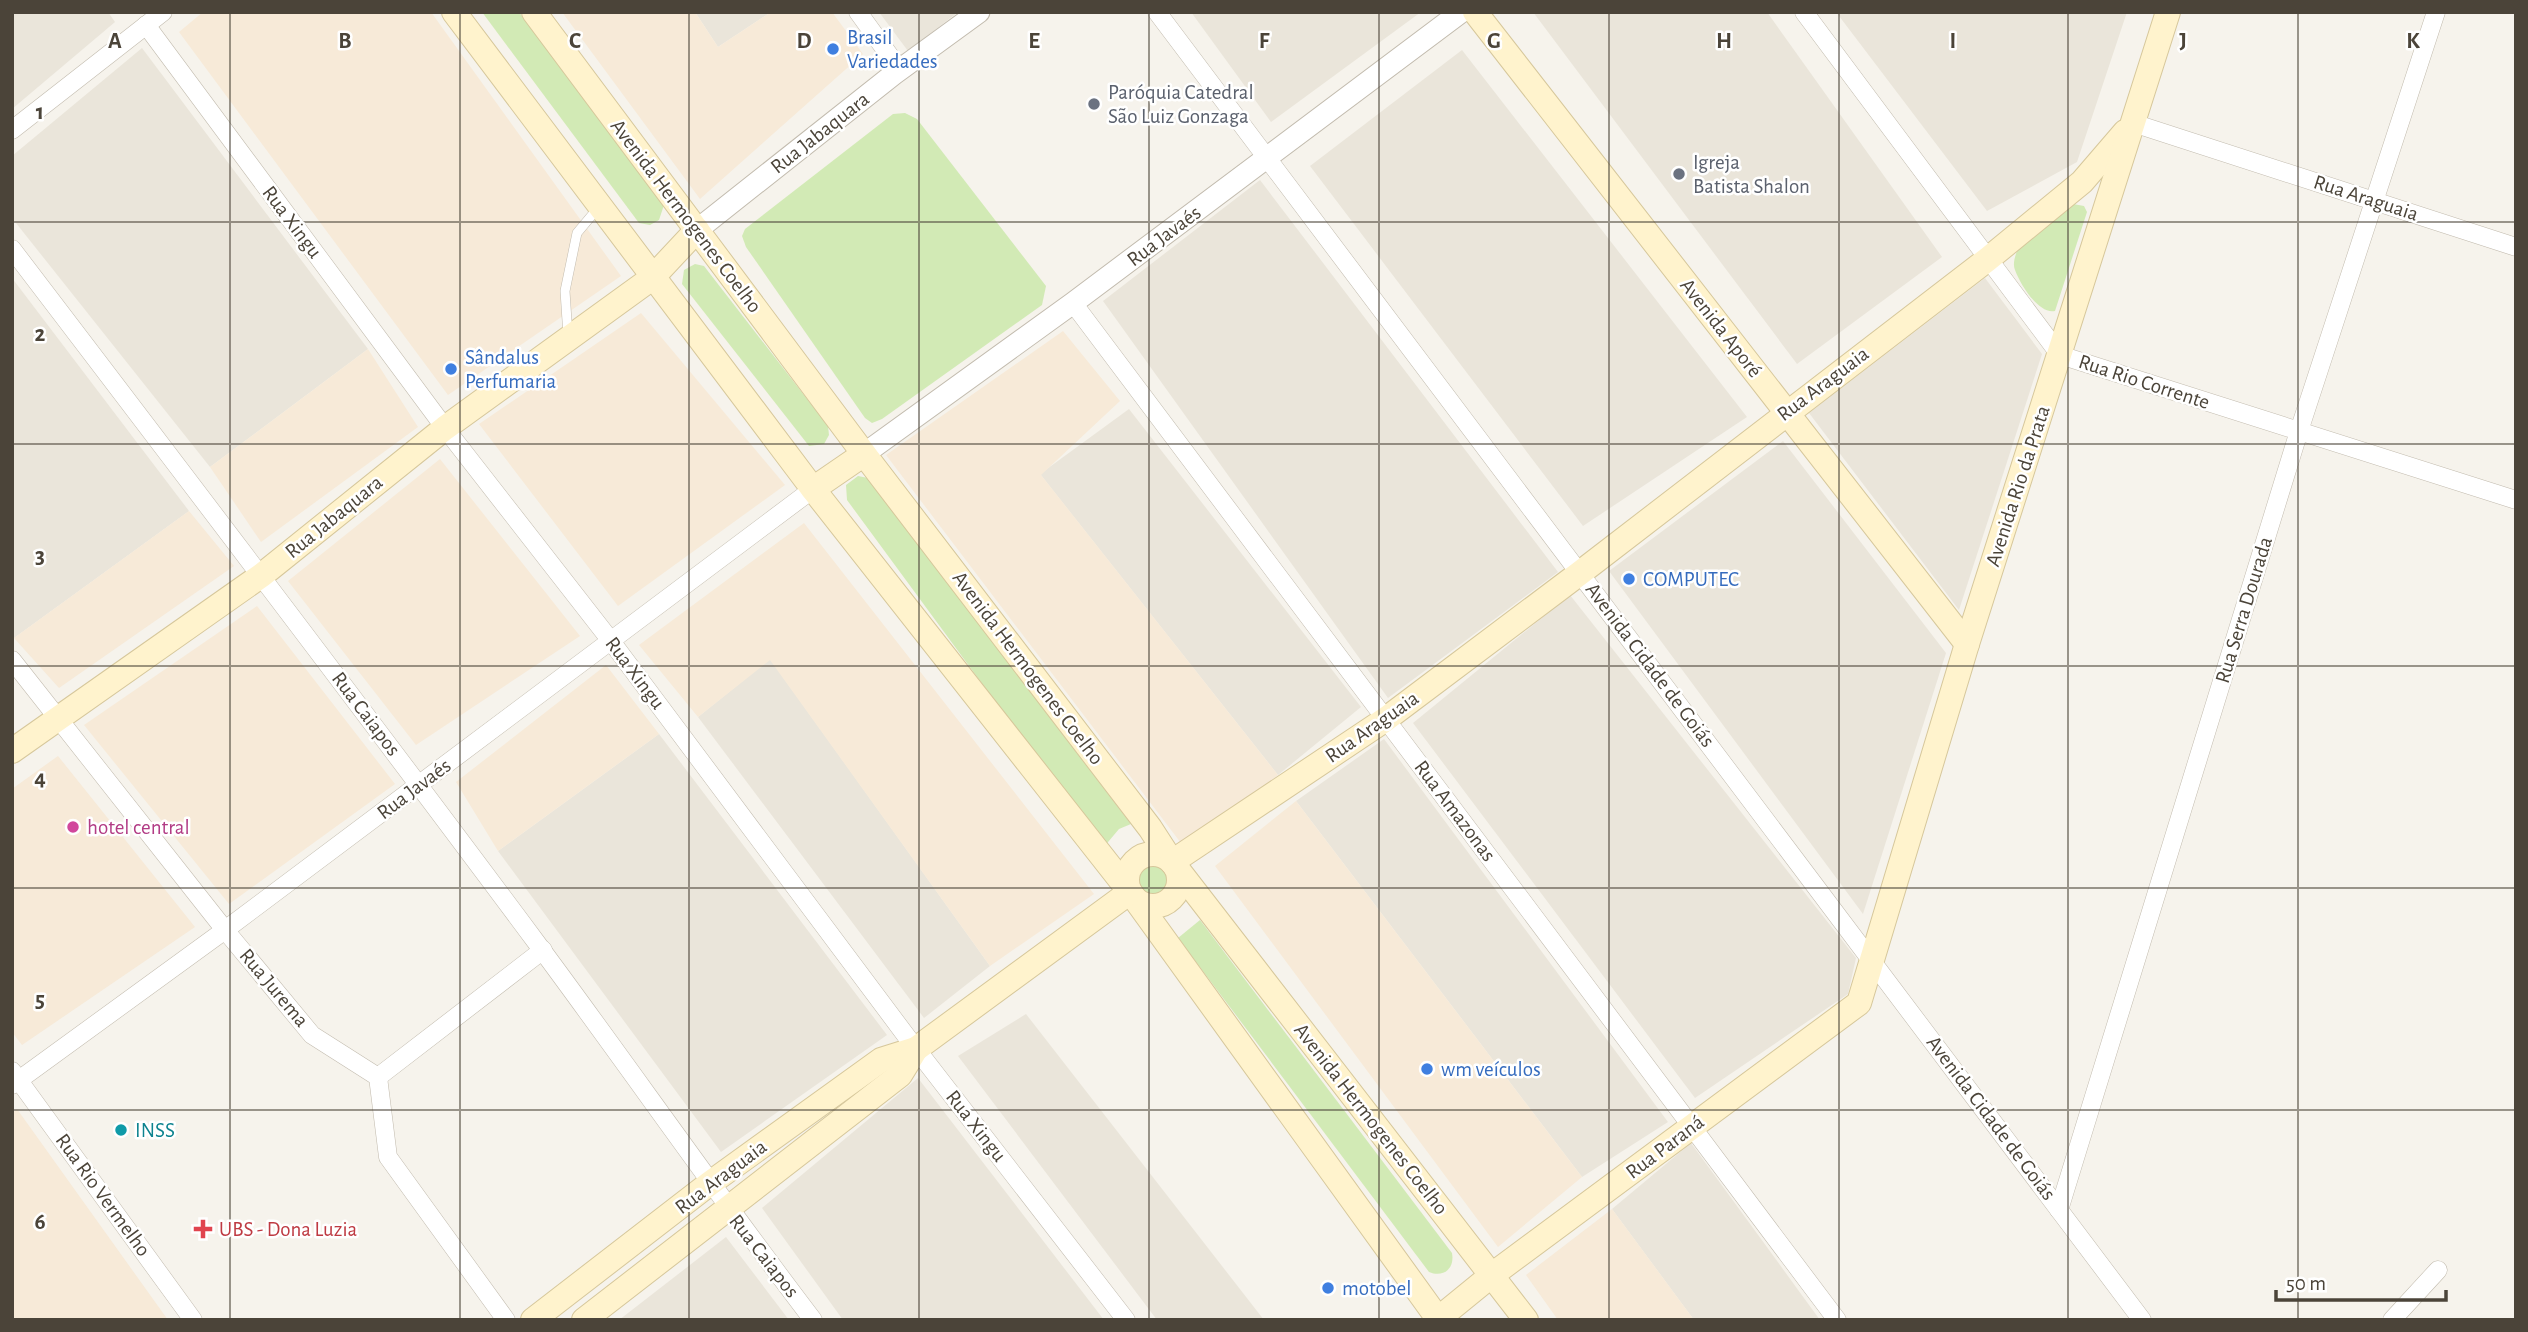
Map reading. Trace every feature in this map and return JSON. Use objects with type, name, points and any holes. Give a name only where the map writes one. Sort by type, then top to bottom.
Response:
[{"type":"main road","points":[[454,12],[652,278],[814,489],[1130,892],[1438,1319]]},
{"type":"main road","name":"Avenida Hermogenes Coelho","points":[[534,12],[864,453],[1150,828],[1172,862],[1526,1320]]},
{"type":"main road","name":"Avenida Aporé","points":[[1475,12],[1967,644]]},
{"type":"main road","name":"Avenida Rio da Prata","points":[[1873,961],[1967,644],[2168,12]]},
{"type":"main road","name":"Rua Araguaia","points":[[1172,862],[1386,719],[1580,573],[1988,259],[2082,182],[2133,123]]},
{"type":"main road","name":"Rua Jabaquara","points":[[12,751],[55,718],[261,575],[445,428],[652,278],[697,230]]},
{"type":"main road","points":[[814,489],[864,453]]},
{"type":"main road","points":[[1155,854],[1172,862],[1179,880],[1177,890],[1165,902],[1142,904],[1130,892],[1127,874],[1137,859],[1155,854]]},
{"type":"main road","name":"Rua Araguaia","points":[[533,1320],[709,1184],[881,1060],[916,1048],[1130,892]]},
{"type":"main road","name":"Rua Paraná","points":[[1438,1319],[1492,1275],[1858,1003],[1873,961]]},
{"type":"main road","name":"Rua Araguaia","points":[[584,1320],[900,1075],[916,1048]]},
{"type":"street","points":[[12,130],[163,12]]},
{"type":"street","points":[[858,12],[900,70]]},
{"type":"street","name":"Rua Jabaquara","points":[[697,230],[900,70],[979,12]]},
{"type":"street","name":"Avenida Cidade de Goiás","points":[[1157,12],[2142,1320]]},
{"type":"street","name":"Rua Javaés","points":[[864,453],[1268,159],[1461,12]]},
{"type":"street","name":"Rua Rio Corrente","points":[[1804,12],[2060,355],[2516,500]]},
{"type":"street","name":"Rua Serra Dourada","points":[[2059,1210],[2299,431],[2436,12]]},
{"type":"street","name":"Rua Xingu","points":[[146,25],[445,428],[611,641],[916,1048],[1126,1320]]},
{"type":"street","name":"Rua Araguaia","points":[[2133,123],[2516,247]]},
{"type":"street","name":"Rua Caiapos","points":[[12,249],[419,785],[542,950],[709,1184],[813,1320]]},
{"type":"street","name":"Rua Amazonas","points":[[1073,303],[1837,1320]]},
{"type":"street","name":"Rua Javaés","points":[[15,1079],[225,930],[814,489]]},
{"type":"street","name":"Rua Jurema","points":[[12,660],[55,718],[225,930],[313,1035],[378,1077]]},
{"type":"street","points":[[506,1320],[388,1157],[378,1077],[542,950]]},
{"type":"street","name":"Rua Rio Vermelho","points":[[15,1079],[193,1320]]},
{"type":"street","points":[[2392,1320],[2438,1270]]},
{"type":"lane","points":[[568,340],[565,291],[577,233],[599,207]]},
{"type":"shaded area","points":[[12,12],[108,12],[115,22],[12,109]]},
{"type":"shaded area","points":[[203,12],[431,12],[621,276],[448,395],[179,32]]},
{"type":"shaded area","points":[[562,12],[695,12],[718,47],[771,12],[832,12],[863,54],[700,199]]},
{"type":"shaded area","points":[[695,12],[771,12],[718,47]]},
{"type":"shaded area","points":[[879,12],[958,12],[908,51]]},
{"type":"shaded area","points":[[1191,12],[1421,12],[1271,122]]},
{"type":"shaded area","points":[[1533,12],[1767,12],[1942,257],[1797,364]]},
{"type":"shaded area","points":[[1836,12],[2127,12],[2077,162],[1987,211]]},
{"type":"shaded area","points":[[142,48],[368,349],[210,467],[12,218],[12,156]]},
{"type":"shaded area","points":[[1462,50],[1747,417],[1583,526],[1310,166]]},
{"type":"shaded area","points":[[1260,180],[1558,572],[1388,698],[1103,301]]},
{"type":"shaded area","points":[[12,278],[189,511],[14,638],[12,636]]},
{"type":"shaded area","points":[[1985,278],[2042,354],[1959,610],[1809,413]]},
{"type":"shaded area","points":[[641,313],[785,485],[618,606],[479,424]]},
{"type":"shaded area","points":[[1063,331],[1120,401],[1041,475],[1278,775],[1187,851],[886,455]]},
{"type":"shaded area","points":[[368,349],[418,427],[261,542],[210,467]]},
{"type":"shaded area","points":[[1129,409],[1361,707],[1278,775],[1040,474]]},
{"type":"shaded area","points":[[1783,441],[1946,653],[1863,914],[1609,571]]},
{"type":"shaded area","points":[[440,459],[580,636],[416,745],[288,581]]},
{"type":"shaded area","points":[[189,511],[234,566],[59,688],[14,638]]},
{"type":"shaded area","points":[[804,523],[1094,894],[990,966],[770,660],[698,717],[639,645]]},
{"type":"shaded area","points":[[1570,595],[1856,958],[1848,994],[1695,1098],[1413,723]]},
{"type":"shaded area","points":[[257,606],[395,784],[229,904],[84,725]]},
{"type":"shaded area","points":[[770,659],[990,966],[924,1018],[698,717]]},
{"type":"shaded area","points":[[606,665],[659,734],[498,851],[456,782]]},
{"type":"shaded area","points":[[659,734],[887,1035],[721,1152],[498,851]]},
{"type":"shaded area","points":[[1384,739],[1668,1122],[1582,1177],[1296,801]]},
{"type":"shaded area","points":[[58,756],[195,927],[22,1045],[12,1032],[12,789]]},
{"type":"shaded area","points":[[1296,801],[1582,1177],[1498,1247],[1215,866]]},
{"type":"shaded area","points":[[1026,1014],[1264,1320],[1157,1320],[958,1056]]},
{"type":"shaded area","points":[[918,1078],[1104,1320],[843,1320],[762,1208]]},
{"type":"shaded area","points":[[17,1109],[168,1320],[12,1320],[12,1113]]},
{"type":"shaded area","points":[[1691,1143],[1820,1320],[1694,1320],[1612,1209]]},
{"type":"shaded area","points":[[1612,1209],[1694,1320],[1558,1320],[1526,1275]]},
{"type":"shaded area","points":[[726,1237],[789,1320],[619,1320]]},
{"type":"green space","points":[[482,12],[519,12],[664,205],[659,220],[650,225],[639,223]]},
{"type":"green space","points":[[905,113],[917,119],[1046,286],[1042,305],[882,419],[872,423],[865,418],[746,247],[742,236],[745,229],[893,114]]},
{"type":"green space","points":[[2073,204],[2084,206],[2087,212],[2055,311],[2049,311],[2037,303],[2021,283],[2015,270],[2015,259],[2018,248]]},
{"type":"green space","points":[[695,264],[704,266],[828,426],[829,435],[824,444],[809,446],[682,284],[684,270]]},
{"type":"green space","points":[[858,476],[868,478],[1131,824],[1119,829],[1103,848],[847,500],[846,485]]},
{"type":"green space","points":[[1155,854],[1179,880],[1171,898],[1150,905],[1127,875],[1137,859]]},
{"type":"green space","points":[[1200,920],[1452,1253],[1452,1264],[1447,1271],[1439,1274],[1429,1272],[1178,938]]},
{"type":"place","name":"Brasil Variedades","points":[[833,49]]},
{"type":"place","name":"Paróquia Catedral São Luiz Gonzaga","points":[[1094,104]]},
{"type":"place","name":"Igreja Batista Shalon","points":[[1679,174]]},
{"type":"place","name":"Sândalus Perfumaria","points":[[451,369]]},
{"type":"place","name":"COMPUTEC","points":[[1629,579]]},
{"type":"place","name":"hotel central","points":[[73,827]]},
{"type":"place","name":"wm veículos","points":[[1427,1069]]},
{"type":"place","name":"INSS","points":[[121,1130]]},
{"type":"place","name":"UBS - Dona Luzia","points":[[203,1229]]},
{"type":"place","name":"motobel","points":[[1328,1288]]}]
